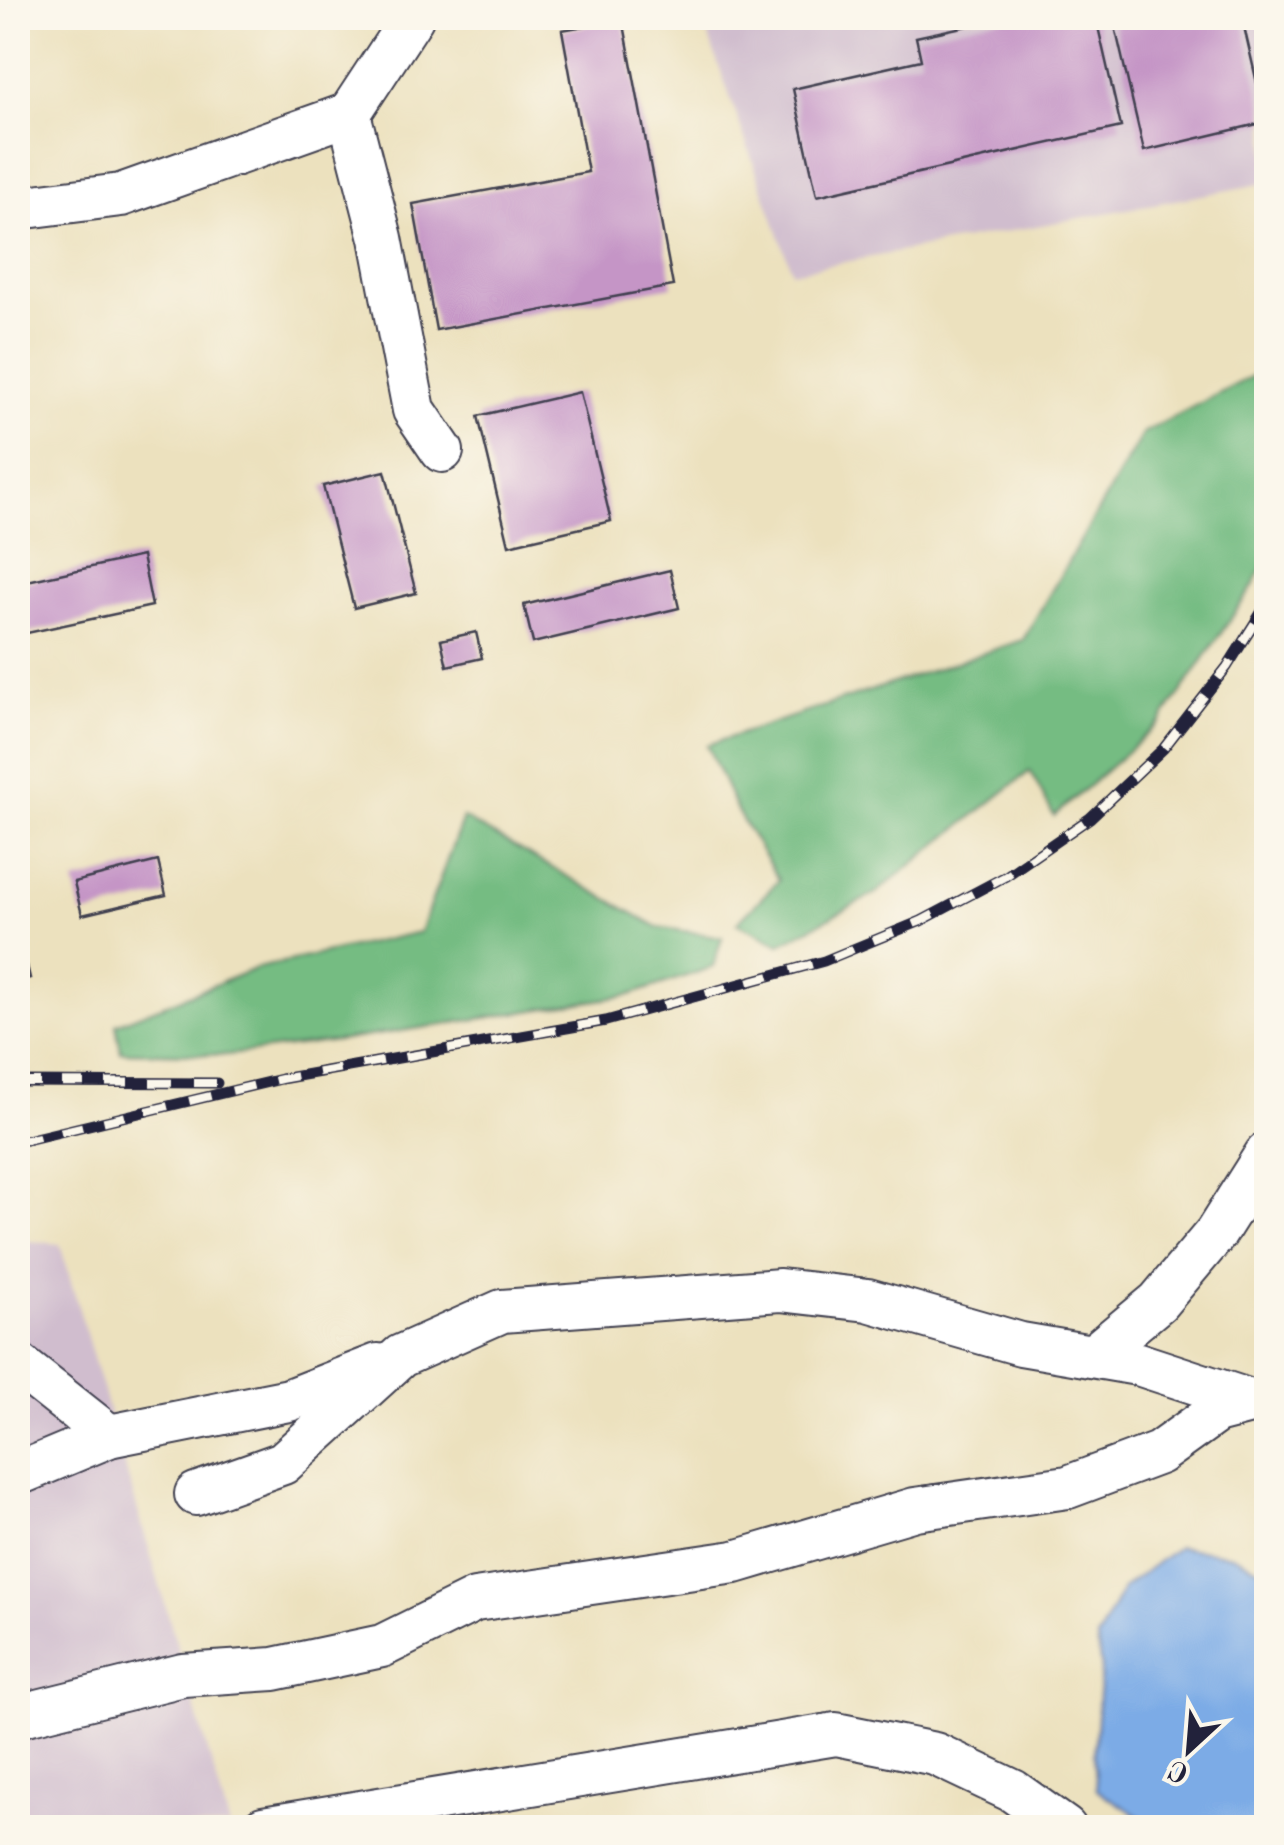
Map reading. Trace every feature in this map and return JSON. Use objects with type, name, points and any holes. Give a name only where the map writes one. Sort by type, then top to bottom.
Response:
[{"type":"street","points":[[18,208],[122,195],[349,114],[412,18]]},
{"type":"street","points":[[349,114],[381,238],[414,410],[442,451]]},
{"type":"street","points":[[1093,1356],[1158,1302],[1216,1233],[1266,1154]]},
{"type":"street","points":[[18,1474],[109,1436],[289,1400],[502,1311],[780,1290],[868,1300],[1022,1344],[1138,1364],[1260,1401]]},
{"type":"street","points":[[196,1494],[283,1463],[402,1356]]},
{"type":"street","points":[[18,1364],[109,1436]]},
{"type":"street","points":[[18,1716],[183,1675],[274,1670],[382,1646],[475,1600],[735,1562],[916,1509],[1068,1487],[1159,1453],[1216,1412],[1260,1401]]},
{"type":"street","points":[[264,1828],[836,1734],[935,1754],[1013,1791],[1065,1828]]},
{"type":"shaded area","points":[[702,18],[1266,18],[1266,183],[792,272]]},
{"type":"shaded area","points":[[18,1240],[60,1244],[230,1827],[18,1828]]},
{"type":"green space","points":[[1266,369],[1266,559],[1253,586],[1160,723],[1054,816],[1030,771],[876,893],[780,944],[737,923],[779,880],[738,813],[707,745],[1023,640],[1143,433]]},
{"type":"green space","points":[[463,818],[658,927],[722,937],[713,967],[630,995],[344,1040],[228,1055],[121,1052],[116,1024],[257,968],[420,932]]},
{"type":"water","points":[[1178,1547],[1232,1555],[1266,1572],[1266,1827],[1156,1827],[1097,1790],[1094,1755],[1101,1670],[1097,1639],[1123,1588]]},
{"type":"building","points":[[1004,18],[1096,18],[1121,127],[817,196],[793,89],[921,60],[916,37]]},
{"type":"building","points":[[1113,18],[1242,18],[1266,122],[1144,151]]},
{"type":"building","points":[[623,19],[673,286],[436,330],[413,204],[588,172],[562,30]]},
{"type":"building","points":[[580,392],[611,521],[509,545],[478,416]]},
{"type":"building","points":[[385,471],[416,593],[354,608],[323,486]]},
{"type":"building","points":[[142,556],[152,606],[18,635],[18,583]]},
{"type":"building","points":[[670,570],[679,608],[533,643],[524,605]]},
{"type":"building","points":[[476,632],[482,658],[447,666],[441,640]]},
{"type":"building","points":[[158,861],[166,895],[82,915],[74,882]]},
{"type":"building","points":[[18,931],[30,978],[18,981]]},
{"type":"railway","points":[[18,1142],[281,1079],[606,1021],[824,961],[921,921],[1006,876],[1090,818],[1163,749],[1227,667],[1266,605]]},
{"type":"railway","points":[[18,1082],[217,1083]]}]
